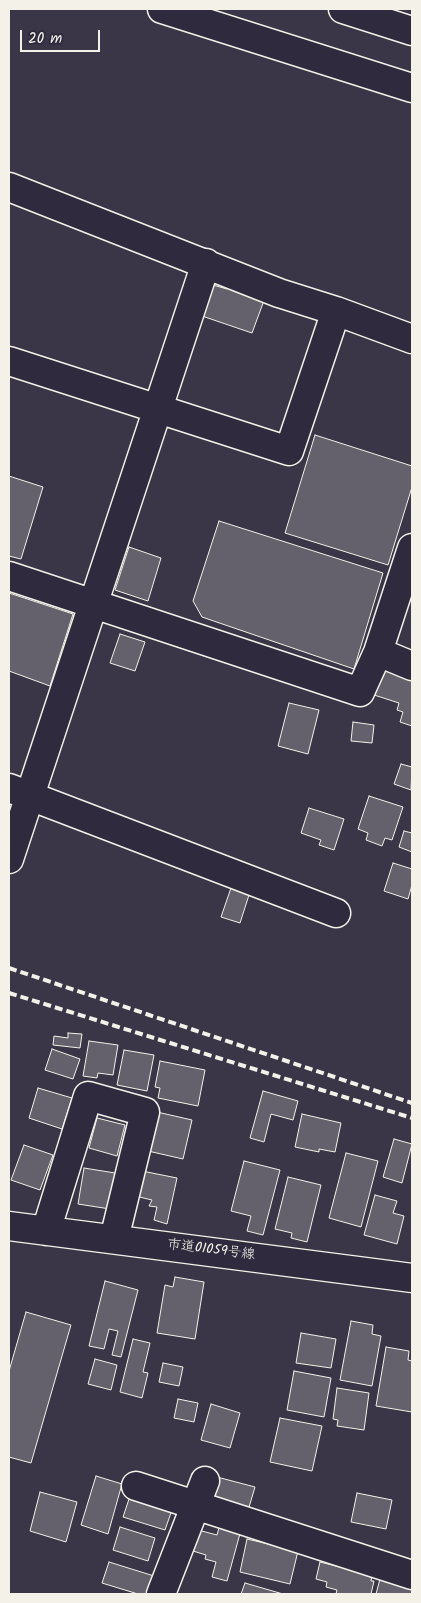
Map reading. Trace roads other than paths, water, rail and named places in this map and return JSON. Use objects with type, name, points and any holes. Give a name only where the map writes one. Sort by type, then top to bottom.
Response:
[{"type":"main road","points":[[162,9],[412,88]]},
{"type":"main road","points":[[344,9],[412,31]]},
{"type":"main road","points":[[9,187],[279,293],[336,311],[412,339]]},
{"type":"main road","points":[[9,859],[20,791],[94,604],[206,263]]},
{"type":"main road","points":[[9,361],[289,451],[336,311]]},
{"type":"main road","points":[[9,576],[360,692],[378,652],[412,548]]},
{"type":"main road","points":[[378,652],[412,666]]},
{"type":"main road","points":[[20,791],[336,913]]},
{"type":"main road","points":[[46,1231],[88,1096],[145,1112],[114,1239]]},
{"type":"main road","name":"市道01059号線","points":[[9,1226],[412,1278]]},
{"type":"main road","points":[[136,1486],[199,1493],[412,1575]]},
{"type":"main road","points":[[161,1594],[199,1493]]},
{"type":"railway","points":[[9,968],[412,1103]]},
{"type":"railway","points":[[9,993],[412,1118]]}]
